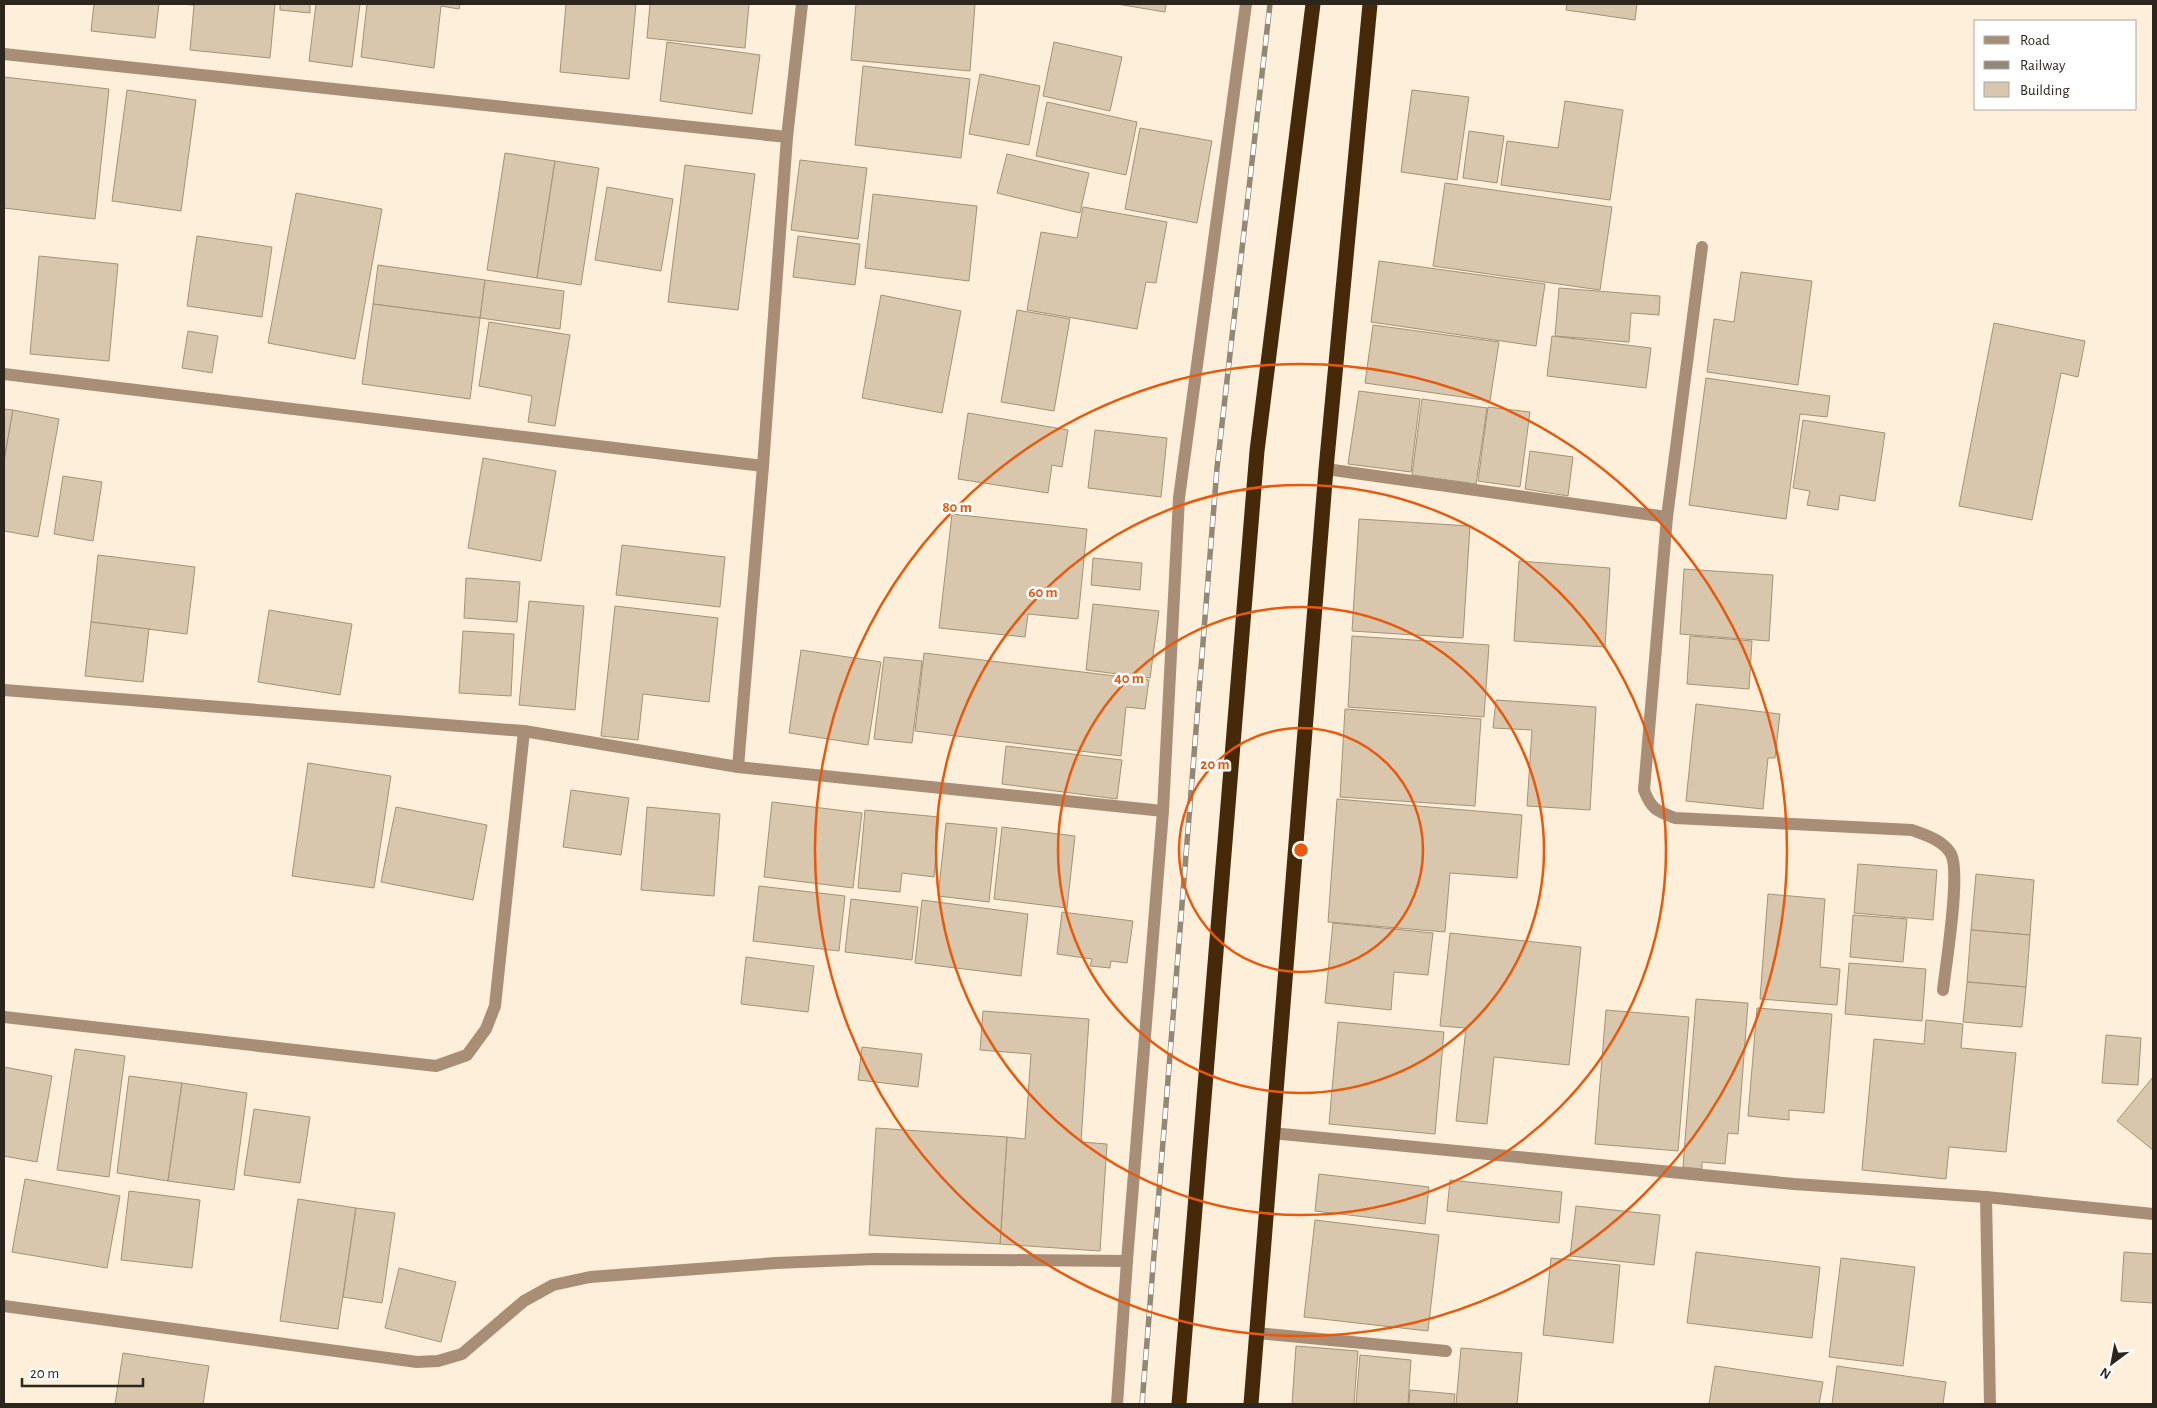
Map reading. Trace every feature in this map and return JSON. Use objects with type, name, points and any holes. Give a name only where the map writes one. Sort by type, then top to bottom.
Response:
[{"type":"highway","points":[[1179,1404],[1257,451],[1314,4]]},
{"type":"highway","points":[[1251,1404],[1326,469],[1370,4]]},
{"type":"street","points":[[738,767],[763,466],[787,137],[802,4]]},
{"type":"street","points":[[1117,1404],[1163,811],[1179,498],[1246,4]]},
{"type":"street","points":[[4,54],[787,137]]},
{"type":"street","points":[[1702,247],[1667,517],[1644,790],[1649,804],[1659,812],[1675,818],[1912,830],[1935,839],[1951,854],[1955,876],[1943,990]]},
{"type":"street","points":[[4,374],[763,466]]},
{"type":"street","points":[[1326,469],[1667,517]]},
{"type":"street","points":[[4,690],[524,731],[738,767],[1163,811]]},
{"type":"street","points":[[4,1017],[436,1066],[467,1055],[486,1029],[495,1006],[524,731]]},
{"type":"street","points":[[1272,1133],[1794,1184],[1986,1197],[2153,1214]]},
{"type":"street","points":[[1986,1197],[1990,1404]]},
{"type":"street","points":[[4,1306],[417,1362],[438,1361],[462,1354],[524,1301],[553,1285],[590,1277],[776,1263],[876,1259],[1127,1261]]},
{"type":"street","points":[[1257,1333],[1446,1351]]},
{"type":"building","points":[[94,4],[159,4],[155,38],[91,31]]},
{"type":"building","points":[[177,4],[275,4],[270,58],[190,50],[194,5]]},
{"type":"building","points":[[280,4],[310,4],[310,13],[280,10]]},
{"type":"building","points":[[316,4],[360,4],[352,67],[309,61]]},
{"type":"building","points":[[367,4],[460,4],[459,9],[441,6],[434,68],[361,57]]},
{"type":"building","points":[[566,4],[636,4],[629,79],[560,72]]},
{"type":"building","points":[[650,4],[749,4],[745,48],[647,38]]},
{"type":"building","points":[[856,4],[975,4],[970,71],[851,60]]},
{"type":"building","points":[[1117,4],[1166,4],[1165,12]]},
{"type":"building","points":[[1567,4],[1637,4],[1635,20],[1566,10]]},
{"type":"building","points":[[667,42],[760,55],[752,114],[660,101]]},
{"type":"building","points":[[1054,42],[1122,57],[1110,111],[1043,96]]},
{"type":"building","points":[[863,66],[970,79],[961,158],[855,145]]},
{"type":"building","points":[[980,74],[1040,86],[1029,145],[969,134]]},
{"type":"building","points":[[4,77],[109,89],[95,219],[4,208]]},
{"type":"building","points":[[127,90],[196,100],[181,211],[112,201]]},
{"type":"building","points":[[1412,90],[1469,97],[1457,180],[1401,172]]},
{"type":"building","points":[[1565,101],[1623,110],[1610,200],[1501,185],[1507,141],[1558,148]]},
{"type":"building","points":[[1047,102],[1137,122],[1126,175],[1036,156]]},
{"type":"building","points":[[1140,128],[1212,141],[1197,223],[1125,209]]},
{"type":"building","points":[[1469,131],[1504,136],[1497,183],[1463,178]]},
{"type":"building","points":[[505,153],[555,161],[537,278],[487,270]]},
{"type":"building","points":[[1007,154],[1089,173],[1080,213],[997,193]]},
{"type":"building","points":[[800,160],[867,168],[858,239],[791,230]]},
{"type":"building","points":[[555,161],[599,168],[581,285],[537,278]]},
{"type":"building","points":[[685,165],[755,174],[738,310],[668,302]]},
{"type":"building","points":[[1445,183],[1612,207],[1600,290],[1433,266]]},
{"type":"building","points":[[607,187],[673,199],[661,271],[595,260]]},
{"type":"building","points":[[296,193],[382,209],[355,359],[268,343]]},
{"type":"building","points":[[873,194],[977,206],[969,281],[865,268]]},
{"type":"building","points":[[1083,207],[1167,222],[1156,283],[1146,282],[1137,329],[1027,310],[1041,232],[1077,238]]},
{"type":"building","points":[[197,236],[272,247],[262,317],[187,306]]},
{"type":"building","points":[[798,236],[860,244],[855,285],[793,277]]},
{"type":"building","points":[[39,256],[118,264],[109,361],[30,354]]},
{"type":"building","points":[[1379,261],[1545,284],[1536,346],[1371,322]]},
{"type":"building","points":[[378,265],[485,280],[480,318],[373,304]]},
{"type":"building","points":[[1741,272],[1812,281],[1798,385],[1707,372],[1714,319],[1734,322]]},
{"type":"building","points":[[485,280],[564,291],[560,329],[480,318]]},
{"type":"building","points":[[1559,288],[1660,296],[1659,315],[1631,313],[1629,342],[1555,336]]},
{"type":"building","points":[[881,295],[961,311],[942,413],[862,398]]},
{"type":"building","points":[[373,304],[480,318],[470,399],[362,384]]},
{"type":"building","points":[[1017,310],[1070,319],[1054,411],[1001,402]]},
{"type":"building","points":[[489,322],[570,335],[555,426],[528,422],[532,396],[479,386]]},
{"type":"building","points":[[1994,323],[2085,341],[2078,377],[2061,373],[2032,520],[1959,506]]},
{"type":"building","points":[[1373,325],[1499,342],[1490,401],[1365,383]]},
{"type":"building","points":[[188,331],[218,336],[212,373],[182,368]]},
{"type":"building","points":[[1552,336],[1651,348],[1646,388],[1547,376]]},
{"type":"building","points":[[1706,378],[1830,396],[1827,417],[1800,414],[1786,519],[1689,505]]},
{"type":"building","points":[[1359,391],[1420,399],[1411,472],[1348,464]]},
{"type":"building","points":[[1422,399],[1487,408],[1476,484],[1412,475]]},
{"type":"building","points":[[1488,407],[1530,412],[1520,487],[1478,481]]},
{"type":"building","points":[[4,409],[13,410],[4,461]]},
{"type":"building","points":[[13,410],[59,419],[38,537],[4,531],[4,461]]},
{"type":"building","points":[[968,413],[1068,430],[1062,467],[1052,465],[1048,493],[958,479]]},
{"type":"building","points":[[1803,420],[1885,433],[1875,501],[1840,495],[1838,510],[1807,505],[1810,491],[1793,488]]},
{"type":"building","points":[[1095,430],[1167,438],[1161,497],[1088,488]]},
{"type":"building","points":[[1530,451],[1573,457],[1568,496],[1525,489]]},
{"type":"building","points":[[483,458],[556,471],[541,561],[468,548]]},
{"type":"building","points":[[63,476],[102,482],[93,541],[54,534]]},
{"type":"building","points":[[952,514],[1087,529],[1078,619],[1028,614],[1025,637],[939,628]]},
{"type":"building","points":[[1359,519],[1470,526],[1463,638],[1352,631]]},
{"type":"building","points":[[622,545],[725,557],[720,607],[616,595]]},
{"type":"building","points":[[98,555],[195,567],[187,634],[91,622]]},
{"type":"building","points":[[1093,558],[1142,563],[1140,590],[1091,585]]},
{"type":"building","points":[[1519,561],[1610,568],[1605,647],[1514,641]]},
{"type":"building","points":[[1684,569],[1773,575],[1769,641],[1680,634]]},
{"type":"building","points":[[466,578],[520,582],[517,622],[464,618]]},
{"type":"building","points":[[529,601],[584,606],[575,710],[519,705]]},
{"type":"building","points":[[1093,604],[1159,611],[1150,678],[1086,670]]},
{"type":"building","points":[[615,606],[718,618],[709,702],[643,694],[638,740],[601,736]]},
{"type":"building","points":[[269,610],[352,624],[340,695],[258,682]]},
{"type":"building","points":[[91,622],[149,629],[143,682],[85,676]]},
{"type":"building","points":[[463,631],[514,634],[511,696],[459,693]]},
{"type":"building","points":[[1352,636],[1489,645],[1484,717],[1348,707]]},
{"type":"building","points":[[1690,636],[1752,641],[1749,689],[1687,684]]},
{"type":"building","points":[[801,650],[881,662],[868,745],[789,733]]},
{"type":"building","points":[[924,653],[1149,680],[1145,709],[1126,707],[1121,756],[915,731]]},
{"type":"building","points":[[884,657],[922,661],[912,743],[874,739]]},
{"type":"building","points":[[1496,700],[1596,707],[1590,810],[1527,806],[1532,730],[1493,728]]},
{"type":"building","points":[[1696,704],[1780,714],[1775,758],[1768,758],[1763,809],[1686,801]]},
{"type":"building","points":[[1345,709],[1481,719],[1475,806],[1340,797]]},
{"type":"building","points":[[1006,746],[1122,760],[1117,799],[1002,784]]},
{"type":"building","points":[[308,763],[391,776],[374,888],[292,876]]},
{"type":"building","points":[[571,790],[629,798],[621,855],[563,847]]},
{"type":"building","points":[[1337,799],[1522,815],[1517,878],[1450,873],[1445,932],[1328,922]]},
{"type":"building","points":[[772,802],[862,813],[853,888],[764,877]]},
{"type":"building","points":[[396,807],[487,825],[473,900],[381,882]]},
{"type":"building","points":[[647,807],[720,814],[714,896],[641,890]]},
{"type":"building","points":[[865,810],[939,817],[934,877],[902,873],[900,892],[858,888]]},
{"type":"building","points":[[946,823],[997,828],[989,902],[938,896]]},
{"type":"building","points":[[1002,827],[1075,836],[1067,908],[994,899]]},
{"type":"building","points":[[1858,864],[1937,870],[1933,920],[1854,913]]},
{"type":"building","points":[[1976,874],[2034,880],[2030,935],[1971,930]]},
{"type":"building","points":[[759,886],[845,896],[839,951],[753,941]]},
{"type":"building","points":[[1768,894],[1825,899],[1820,967],[1840,969],[1837,1005],[1760,999]]},
{"type":"building","points":[[851,899],[918,907],[912,960],[845,952]]},
{"type":"building","points":[[922,900],[1028,914],[1021,976],[915,963]]},
{"type":"building","points":[[1062,912],[1133,921],[1127,963],[1111,961],[1110,968],[1090,966],[1092,959],[1057,954]]},
{"type":"building","points":[[1853,915],[1907,919],[1903,962],[1850,957]]},
{"type":"building","points":[[1333,923],[1433,933],[1428,975],[1394,972],[1391,1010],[1325,1003]]},
{"type":"building","points":[[1971,930],[2030,935],[2026,987],[1967,982]]},
{"type":"building","points":[[1450,933],[1581,947],[1569,1065],[1494,1057],[1487,1124],[1456,1121],[1466,1028],[1440,1026]]},
{"type":"building","points":[[746,957],[814,966],[808,1012],[741,1004]]},
{"type":"building","points":[[1849,963],[1926,969],[1922,1021],[1845,1014]]},
{"type":"building","points":[[1967,982],[2026,987],[2022,1027],[1963,1022]]},
{"type":"building","points":[[1696,999],[1748,1003],[1738,1134],[1728,1133],[1725,1164],[1702,1162],[1702,1169],[1683,1167]]},
{"type":"building","points":[[1757,1008],[1832,1014],[1824,1113],[1789,1110],[1789,1120],[1748,1116]]},
{"type":"building","points":[[1606,1010],[1689,1017],[1678,1151],[1595,1144]]},
{"type":"building","points":[[983,1011],[1089,1019],[1081,1142],[1107,1144],[1100,1251],[1000,1244],[1007,1137],[1025,1139],[1031,1054],[980,1050]]},
{"type":"building","points":[[1926,1020],[1963,1024],[1961,1048],[2016,1053],[2006,1152],[1949,1147],[1946,1179],[1862,1170],[1874,1039],[1924,1044]]},
{"type":"building","points":[[1338,1022],[1444,1032],[1435,1134],[1329,1124]]},
{"type":"building","points":[[2106,1035],[2141,1038],[2138,1085],[2102,1083]]},
{"type":"building","points":[[862,1047],[922,1054],[918,1087],[858,1080]]},
{"type":"building","points":[[75,1049],[125,1056],[109,1177],[57,1170]]},
{"type":"building","points":[[4,1067],[52,1076],[37,1162],[4,1156]]},
{"type":"building","points":[[129,1076],[182,1083],[168,1181],[117,1173]]},
{"type":"building","points":[[2153,1077],[2153,1150],[2117,1121]]},
{"type":"building","points":[[182,1083],[247,1093],[234,1190],[168,1181]]},
{"type":"building","points":[[254,1109],[310,1117],[300,1183],[244,1175]]},
{"type":"building","points":[[876,1128],[1007,1137],[1000,1244],[869,1235]]},
{"type":"building","points":[[1319,1174],[1429,1187],[1425,1224],[1315,1211]]},
{"type":"building","points":[[25,1179],[120,1196],[107,1268],[12,1252]]},
{"type":"building","points":[[1450,1180],[1562,1192],[1559,1223],[1447,1211]]},
{"type":"building","points":[[129,1191],[200,1200],[192,1268],[121,1260]]},
{"type":"building","points":[[298,1199],[356,1208],[338,1329],[280,1321]]},
{"type":"building","points":[[1576,1206],[1660,1215],[1654,1265],[1570,1256]]},
{"type":"building","points":[[356,1208],[395,1213],[382,1303],[343,1297]]},
{"type":"building","points":[[1315,1220],[1439,1235],[1428,1331],[1304,1317]]},
{"type":"building","points":[[1696,1252],[1820,1267],[1812,1338],[1687,1323]]},
{"type":"building","points":[[2124,1252],[2153,1254],[2153,1303],[2121,1301]]},
{"type":"building","points":[[1551,1258],[1620,1265],[1613,1343],[1543,1335]]},
{"type":"building","points":[[1841,1258],[1915,1267],[1903,1366],[1829,1357]]},
{"type":"building","points":[[399,1268],[456,1282],[441,1342],[385,1328]]},
{"type":"building","points":[[1296,1346],[1358,1351],[1354,1404],[1292,1404]]},
{"type":"building","points":[[1461,1348],[1522,1353],[1517,1404],[1456,1404]]},
{"type":"building","points":[[123,1353],[209,1366],[203,1404],[115,1404]]},
{"type":"building","points":[[1360,1355],[1411,1360],[1408,1404],[1356,1404]]},
{"type":"building","points":[[1715,1366],[1823,1382],[1819,1404],[1709,1404]]},
{"type":"building","points":[[1837,1366],[1946,1382],[1943,1404],[1832,1404]]},
{"type":"building","points":[[1410,1390],[1455,1394],[1454,1404],[1409,1404]]},
{"type":"railway","points":[[1142,1404],[1217,468],[1270,4]]}]
